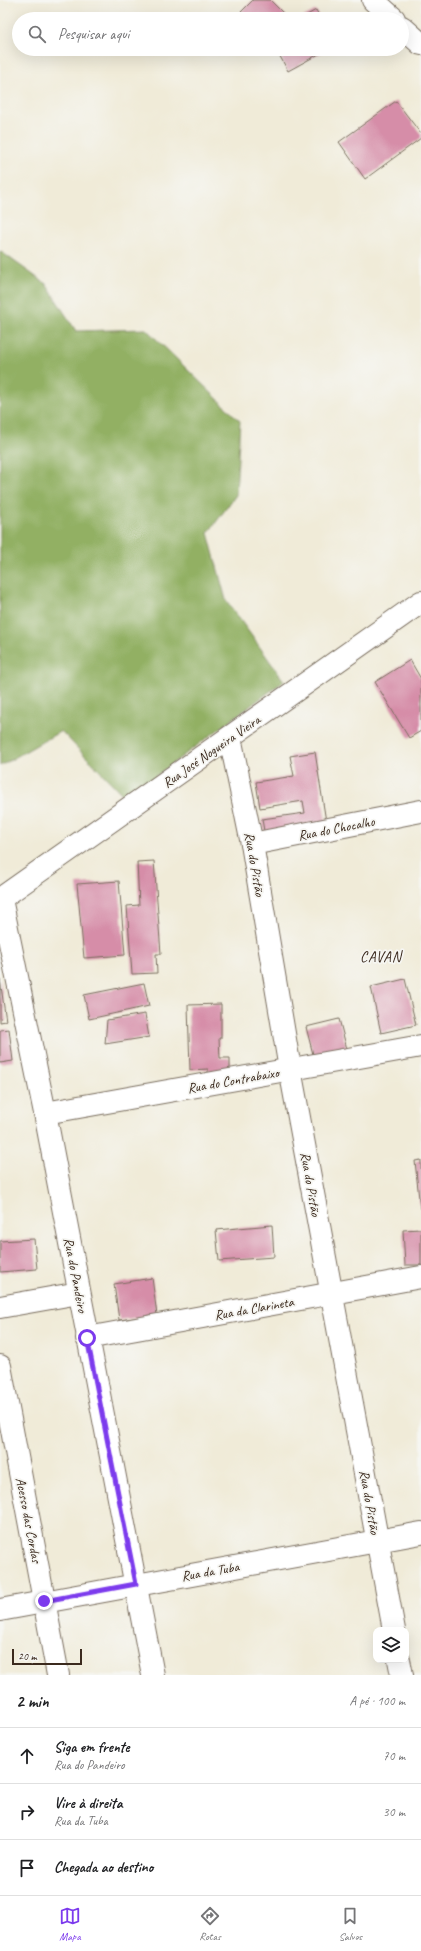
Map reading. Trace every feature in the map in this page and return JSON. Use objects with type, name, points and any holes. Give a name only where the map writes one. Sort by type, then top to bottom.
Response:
[{"type":"street","points":[[373,0],[386,12]]},
{"type":"street","points":[[409,33],[421,44]]},
{"type":"street","name":"Rua José Nogueira Vieira","points":[[0,899],[421,602]]},
{"type":"street","name":"Rua do Pistão","points":[[230,737],[252,844],[290,1069],[393,1627]]},
{"type":"street","name":"Rua do Chocalho","points":[[252,844],[421,811]]},
{"type":"street","name":"Rua do Pandeiro","points":[[0,899],[45,1114],[153,1675]]},
{"type":"street","name":"Rua do Contrabaixo","points":[[45,1114],[421,1046]]},
{"type":"street","name":"Rua da Clarineta","points":[[87,1338],[421,1277]]},
{"type":"street","points":[[0,1306],[79,1293]]},
{"type":"street","name":"Acesso das Cordas","points":[[0,1366],[58,1675]]},
{"type":"street","name":"Rua da Tuba","points":[[0,1610],[421,1533]]},
{"type":"street","points":[[400,1663],[402,1675]]},
{"type":"green space","points":[[0,251],[46,284],[76,331],[146,329],[240,421],[236,495],[208,533],[226,600],[284,681],[126,798],[61,731],[0,766]]},
{"type":"building","points":[[253,0],[270,0],[282,12],[241,12]]},
{"type":"building","points":[[280,56],[315,56],[288,71]]},
{"type":"building","points":[[396,101],[421,134],[421,138],[365,179],[339,142]]},
{"type":"building","points":[[410,660],[421,679],[421,731],[409,738],[375,682]]},
{"type":"building","points":[[315,752],[327,828],[265,837],[262,819],[305,813],[303,801],[260,808],[256,782],[294,776],[290,756]]},
{"type":"building","points":[[154,861],[161,954],[156,954],[157,973],[132,974],[127,906],[139,905],[137,862]]},
{"type":"building","points":[[119,881],[125,955],[84,958],[77,884]]},
{"type":"building","points":[[0,979],[6,1021],[0,1022]]},
{"type":"building","points":[[405,979],[416,1025],[381,1033],[371,987]]},
{"type":"building","points":[[144,983],[149,1006],[89,1019],[84,995]]},
{"type":"building","points":[[221,1004],[221,1038],[219,1038],[220,1058],[230,1058],[230,1076],[208,1077],[208,1069],[190,1070],[188,1005]]},
{"type":"building","points":[[145,1014],[149,1037],[105,1044],[107,1020]]},
{"type":"building","points":[[339,1019],[348,1053],[315,1062],[306,1027]]},
{"type":"building","points":[[9,1029],[13,1061],[0,1063],[0,1030]]},
{"type":"building","points":[[421,1160],[421,1208],[420,1208],[415,1161]]},
{"type":"building","points":[[272,1225],[274,1257],[219,1261],[216,1230]]},
{"type":"building","points":[[421,1229],[421,1265],[405,1265],[403,1230]]},
{"type":"building","points":[[34,1239],[37,1269],[0,1272],[0,1241]]},
{"type":"building","points":[[152,1278],[157,1315],[119,1320],[114,1284]]},
{"type":"district","name":"CAVAN","points":[[381,957]]},
{"type":"route","points":[[44,1601],[136,1584],[87,1338]]}]
